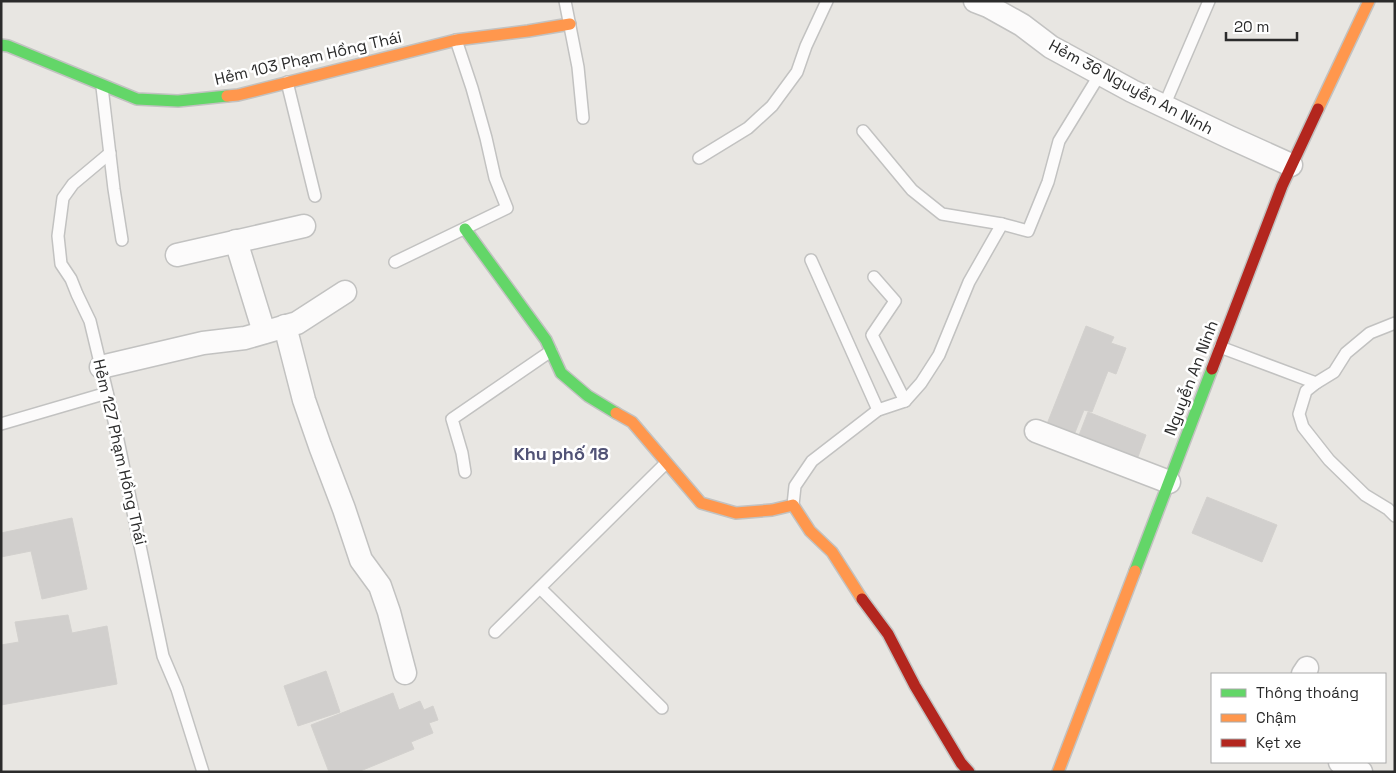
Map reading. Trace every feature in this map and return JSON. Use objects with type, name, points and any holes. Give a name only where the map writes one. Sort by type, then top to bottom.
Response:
[{"type":"street","name":"Nguyễn An Ninh","points":[[1058,772],[1282,186],[1369,1]]},
{"type":"street","name":"Hẻm 36 Nguyễn An Ninh","points":[[985,3],[1022,25],[1051,46],[1100,74],[1229,137],[1292,165]]},
{"type":"street","name":"Hẻm 103 Phạm Hồng Thái","points":[[1,45],[8,46],[137,99],[178,101],[238,95],[456,40],[570,24]]},
{"type":"street","points":[[177,255],[304,226]]},
{"type":"street","points":[[465,229],[546,340],[562,373],[588,396],[632,422],[701,503],[736,513],[772,510],[793,505],[810,531],[832,552],[855,590],[888,634],[915,686],[969,772]]},
{"type":"street","points":[[236,242],[264,332]]},
{"type":"street","points":[[101,367],[203,343],[244,338],[297,323],[345,292]]},
{"type":"street","points":[[285,326],[304,400],[361,560],[380,586],[405,673]]},
{"type":"street","points":[[1036,431],[1169,482]]},
{"type":"street","points":[[1342,763],[1361,772]]},
{"type":"lane","points":[[565,1],[578,67],[583,118]]},
{"type":"lane","points":[[699,158],[748,128],[772,106],[797,72],[806,46],[827,1]]},
{"type":"lane","points":[[1164,106],[1210,1]]},
{"type":"lane","points":[[396,262],[507,208],[495,178],[472,88],[456,40]]},
{"type":"lane","points":[[863,131],[912,190],[942,214],[1002,224],[1028,231],[1048,182],[1059,140],[1100,74]]},
{"type":"lane","points":[[287,82],[315,196]]},
{"type":"lane","points":[[102,85],[122,240]]},
{"type":"lane","name":"Hẻm 127 Phạm Hồng Thái","points":[[110,153],[73,184],[63,198],[58,236],[61,264],[71,279],[90,321],[163,656],[177,688],[203,772]]},
{"type":"lane","points":[[793,505],[796,486],[812,461],[878,410],[905,401],[921,382],[939,355],[969,282],[1002,224]]},
{"type":"lane","points":[[811,260],[878,410]]},
{"type":"lane","points":[[874,277],[895,301],[872,335],[905,401]]},
{"type":"lane","points":[[1395,323],[1370,333],[1346,353],[1334,372],[1306,391],[1299,414],[1303,426],[1328,460],[1365,495],[1388,509],[1395,516]]},
{"type":"lane","points":[[1220,347],[1316,383]]},
{"type":"lane","points":[[465,472],[462,453],[452,419],[552,351]]},
{"type":"lane","points":[[1,424],[107,393]]},
{"type":"lane","points":[[495,632],[666,463]]},
{"type":"lane","points":[[540,588],[662,708]]},
{"type":"building","points":[[1086,326],[1114,337],[1111,343],[1126,348],[1116,374],[1108,371],[1092,412],[1084,410],[1074,435],[1047,424]]},
{"type":"building","points":[[1088,412],[1146,435],[1135,465],[1076,443]]},
{"type":"building","points":[[1207,497],[1277,525],[1262,562],[1192,533]]},
{"type":"building","points":[[72,518],[87,589],[42,599],[31,551],[1,557],[1,533]]},
{"type":"building","points":[[68,615],[72,633],[107,626],[117,684],[1,705],[1,645],[19,642],[15,622]]},
{"type":"building","points":[[326,671],[340,712],[298,726],[284,686]]},
{"type":"building","points":[[393,693],[399,710],[420,701],[424,710],[433,706],[438,720],[429,723],[433,733],[411,742],[414,749],[358,772],[329,772],[311,725]]},
{"type":"traffic: fast","points":[[1,45],[8,46],[137,99],[178,101],[227,96]]},
{"type":"traffic: fast","points":[[465,229],[546,340],[561,373],[588,396],[616,413]]},
{"type":"traffic: fast","points":[[1135,571],[1212,369]]},
{"type":"traffic: slow","points":[[1318,109],[1369,1]]},
{"type":"traffic: slow","points":[[227,96],[238,95],[456,40],[570,24]]},
{"type":"traffic: slow","points":[[616,413],[632,422],[701,503],[736,513],[772,510],[793,505],[810,531],[832,552],[862,599]]},
{"type":"traffic: slow","points":[[1058,772],[1135,571]]},
{"type":"traffic: jam","points":[[1212,369],[1282,186],[1318,109]]},
{"type":"traffic: jam","points":[[862,599],[888,634],[915,686],[961,763],[969,772]]},
{"type":"district","name":"Khu phố 18","points":[[561,453]]}]
